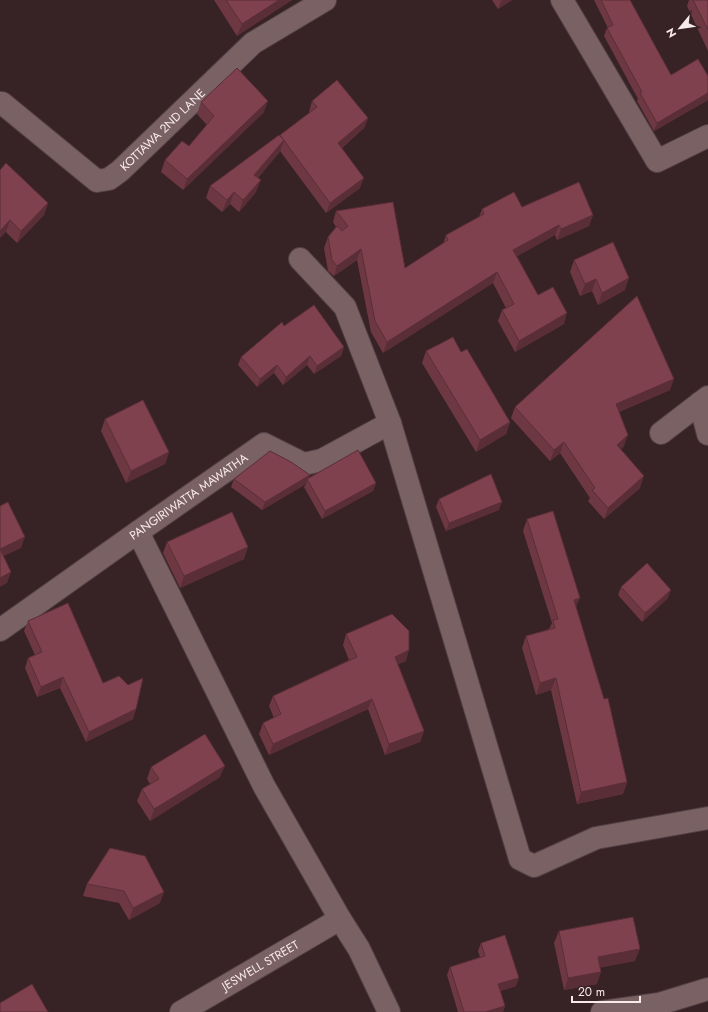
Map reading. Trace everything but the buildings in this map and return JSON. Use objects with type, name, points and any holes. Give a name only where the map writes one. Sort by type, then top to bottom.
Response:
[{"type":"street","name":"KOTTAWA 2ND LANE","points":[[0,103],[2,103],[97,181],[110,180],[252,43],[325,0]]},
{"type":"street","points":[[562,0],[657,161],[708,136]]},
{"type":"street","points":[[300,258],[345,307],[390,424],[520,859],[534,866],[596,838],[708,818]]},
{"type":"street","points":[[661,433],[704,400]]},
{"type":"street","points":[[704,400],[708,434]]},
{"type":"street","name":"PANGIRIWATTA MAWATHA","points":[[0,630],[264,444],[304,464],[322,460],[390,424]]},
{"type":"street","points":[[138,532],[264,786],[340,920],[359,949],[389,1012]]},
{"type":"street","name":"JESWELL STREET","points":[[181,1012],[340,920]]},
{"type":"street","points":[[602,1012],[659,1004],[708,989]]}]
